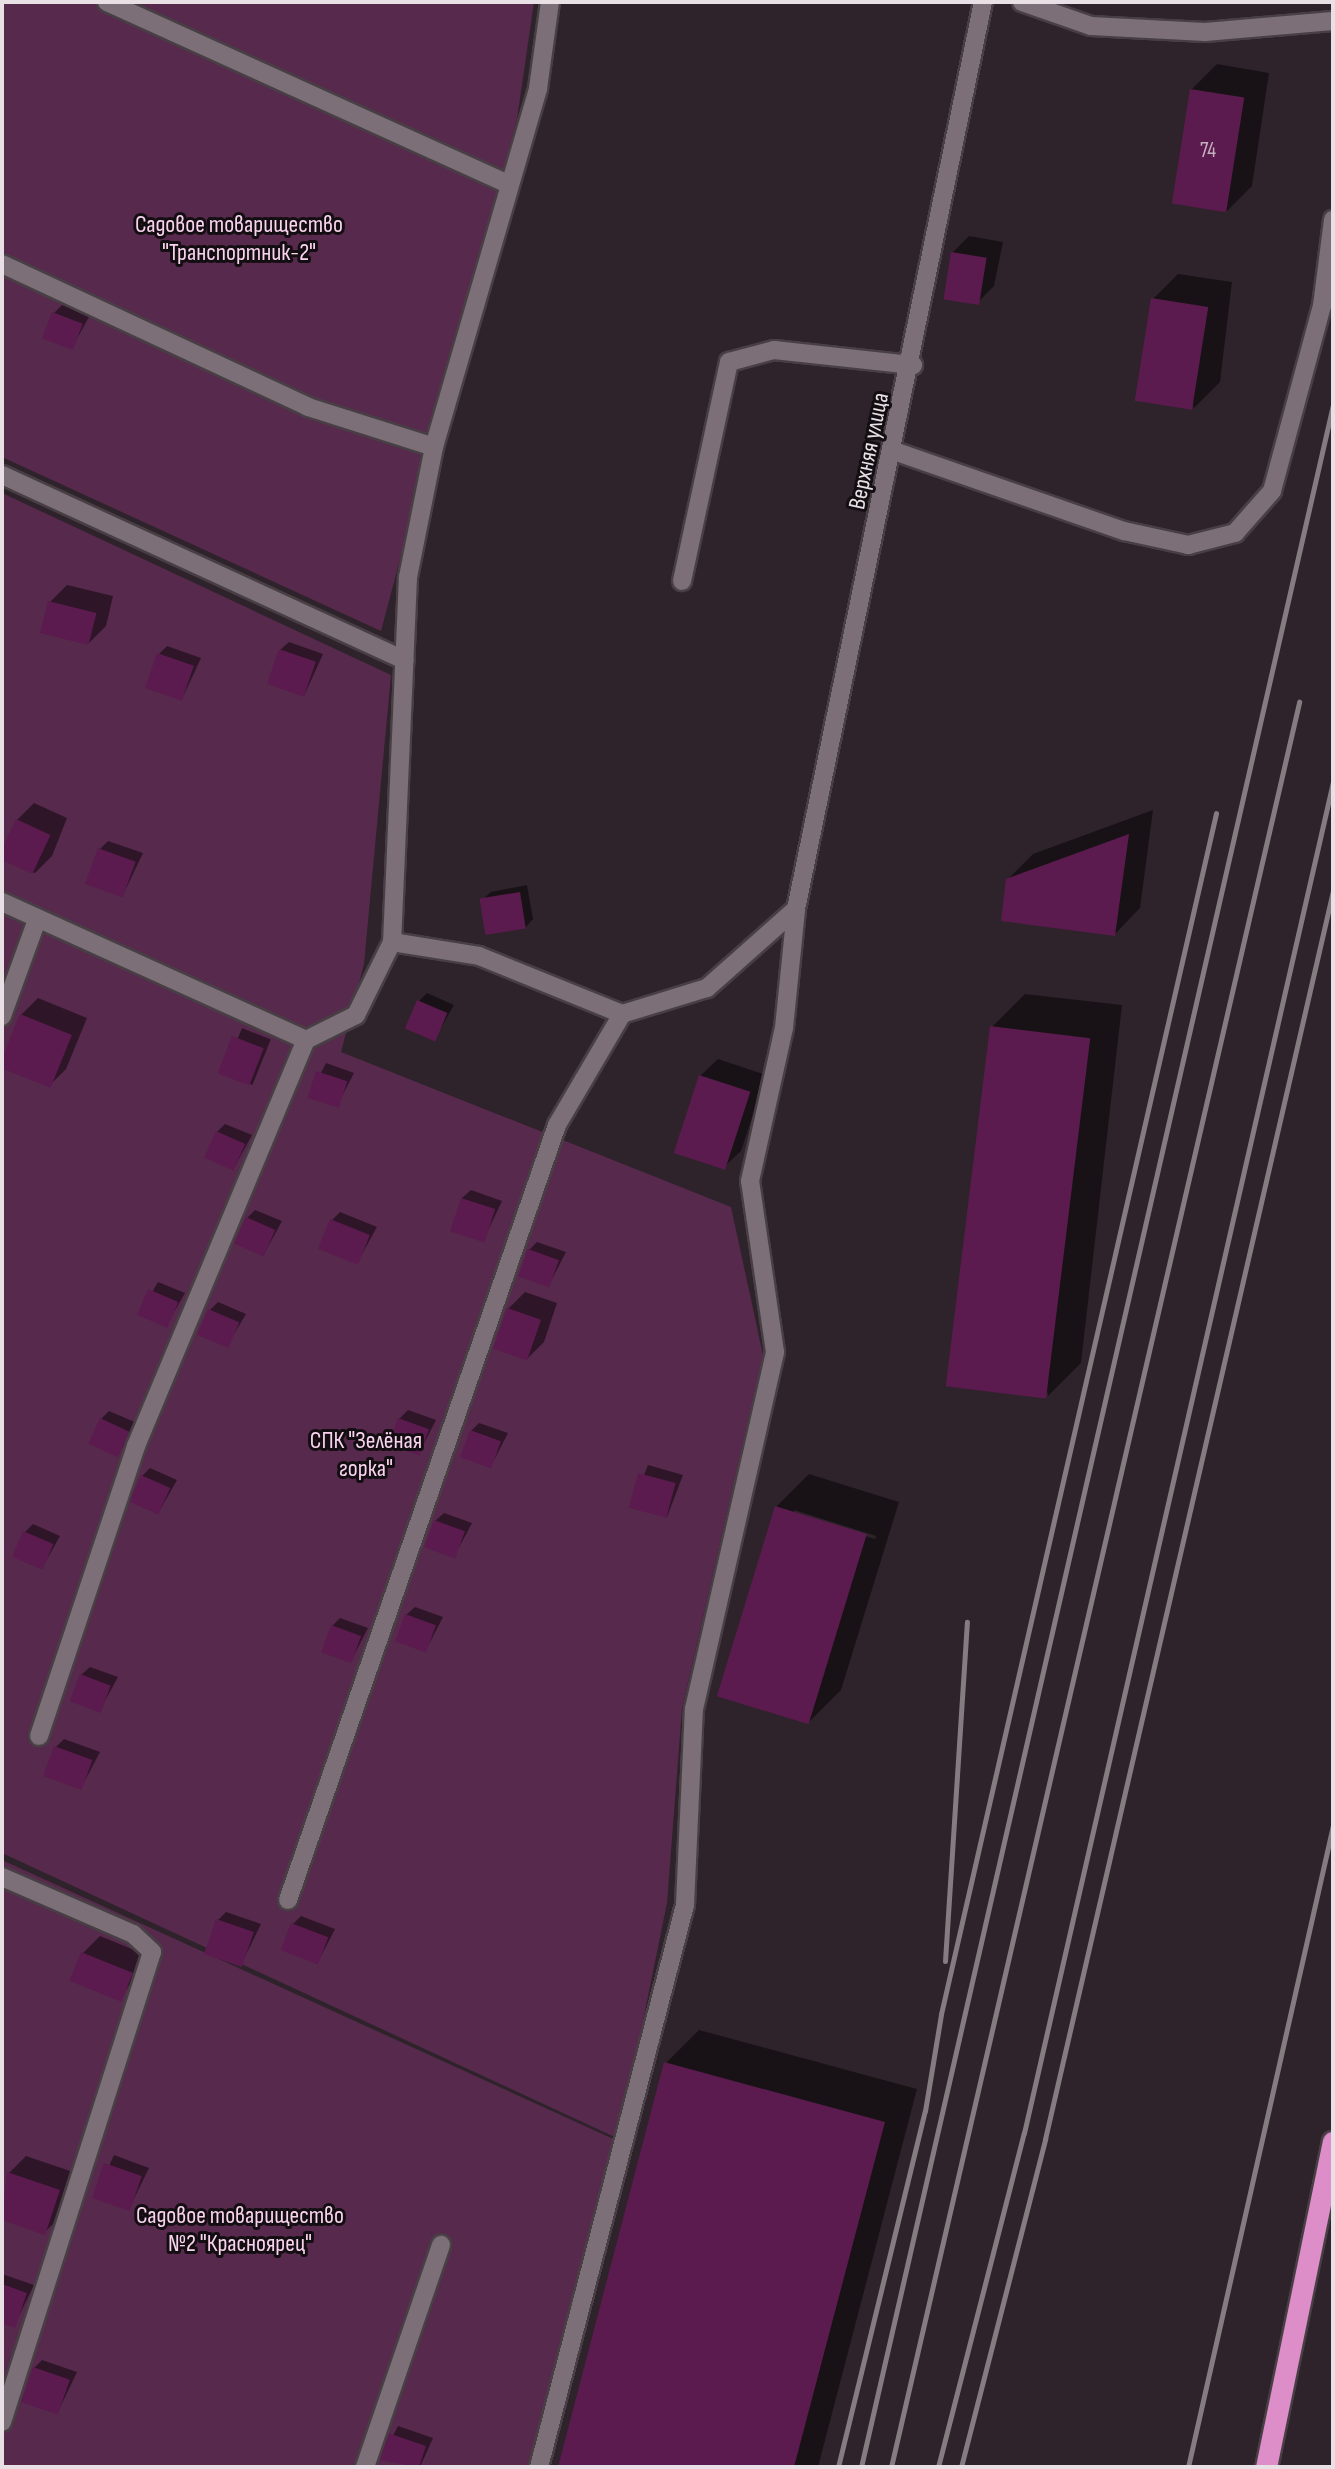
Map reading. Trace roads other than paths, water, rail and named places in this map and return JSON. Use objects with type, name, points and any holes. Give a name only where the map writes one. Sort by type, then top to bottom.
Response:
[{"type":"highway","points":[[1266,2467],[1333,2142]]},
{"type":"street","points":[[107,2],[509,184]]},
{"type":"street","points":[[39,1737],[136,1446],[306,1040],[356,1014],[392,942],[408,577],[434,447],[538,89],[551,2]]},
{"type":"street","name":"Верхняя улица","points":[[538,2467],[685,1905],[694,1709],[775,1352],[750,1181],[784,1028],[796,909],[913,365],[983,2]]},
{"type":"street","points":[[1021,2],[1091,26],[1205,32],[1333,20]]},
{"type":"street","points":[[894,451],[1125,531],[1188,545],[1235,533],[1272,491],[1322,306],[1333,220]]},
{"type":"street","points":[[2,264],[308,407],[434,447]]},
{"type":"street","points":[[682,581],[729,362],[774,350],[913,365]]},
{"type":"street","points":[[2,475],[405,660]]},
{"type":"street","points":[[2,902],[306,1040]]},
{"type":"street","points":[[392,942],[479,956],[622,1014],[707,988],[796,909]]},
{"type":"street","points":[[2,1016],[37,920]]},
{"type":"street","points":[[288,1900],[557,1125],[622,1014]]},
{"type":"street","points":[[2,1877],[133,1934],[152,1952],[2,2422]]},
{"type":"street","points":[[365,2467],[441,2245]]},
{"type":"railway","points":[[861,2467],[1333,405]]},
{"type":"railway","points":[[891,2467],[1299,702]]},
{"type":"railway","points":[[938,2467],[1024,2133],[1333,782]]},
{"type":"railway","points":[[838,2467],[925,2111],[941,2014],[1216,813]]},
{"type":"railway","points":[[961,2467],[1045,2139],[1333,891]]},
{"type":"railway","points":[[945,1961],[967,1622]]},
{"type":"railway","points":[[1188,2467],[1333,1825]]},
{"type":"park label","name":"Садовое товарищество \"Транспортник-2\"","points":[[239,239]]},
{"type":"park label","name":"СПК \"Зелёная горка\"","points":[[366,1455]]},
{"type":"park label","name":"Садовое товарищество №2 \"Красноярец\"","points":[[240,2230]]}]
